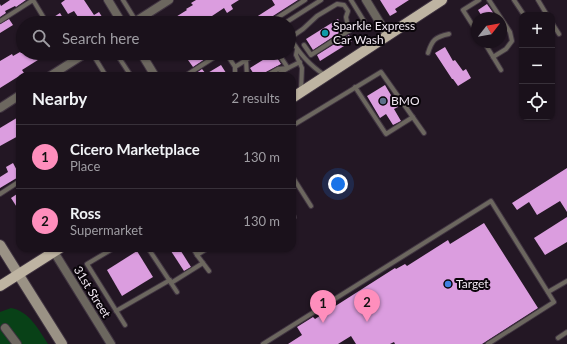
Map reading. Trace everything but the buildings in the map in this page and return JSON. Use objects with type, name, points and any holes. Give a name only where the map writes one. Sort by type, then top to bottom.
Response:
[{"type":"main road","points":[[296,95],[442,0]]},
{"type":"main road","points":[[425,12],[450,0]]},
{"type":"main road","points":[[0,245],[62,344]]},
{"type":"main road","points":[[0,286],[54,252]]},
{"type":"street","points":[[108,0],[118,16]]},
{"type":"street","points":[[144,16],[169,0]]},
{"type":"street","points":[[366,0],[388,36]]},
{"type":"street","points":[[56,72],[75,60]]},
{"type":"street","points":[[145,60],[153,72]]},
{"type":"street","points":[[0,108],[16,98]]},
{"type":"street","name":"31st Street","points":[[58,252],[111,344]]},
{"type":"street","points":[[5,328],[18,344]]},
{"type":"lane","points":[[0,21],[33,0],[43,16]]},
{"type":"lane","points":[[122,0],[131,16]]},
{"type":"lane","points":[[279,16],[305,0]]},
{"type":"lane","points":[[296,16],[321,0]]},
{"type":"lane","points":[[304,45],[311,55],[364,21],[351,0]]},
{"type":"lane","points":[[471,23],[463,10],[479,0]]},
{"type":"lane","points":[[490,0],[510,32],[512,41],[506,49],[493,57]]},
{"type":"lane","points":[[514,0],[522,12]]},
{"type":"lane","points":[[538,0],[545,12]]},
{"type":"lane","points":[[296,33],[303,29],[317,16],[337,4],[344,5],[348,11],[346,17],[349,31]]},
{"type":"lane","points":[[555,28],[559,34]]},
{"type":"lane","points":[[428,53],[432,42],[440,36],[449,34]]},
{"type":"lane","points":[[488,48],[501,70]]},
{"type":"lane","points":[[297,50],[313,68],[326,76]]},
{"type":"lane","points":[[296,95],[302,68],[296,55],[297,50]]},
{"type":"lane","points":[[96,60],[104,72]]},
{"type":"lane","points":[[120,60],[128,72]]},
{"type":"lane","points":[[191,72],[210,60]]},
{"type":"lane","points":[[230,60],[235,67],[235,72]]},
{"type":"lane","points":[[235,67],[246,60],[248,72]]},
{"type":"lane","points":[[283,60],[288,68]]},
{"type":"lane","points":[[282,72],[300,62]]},
{"type":"lane","points":[[273,72],[278,69],[288,68]]},
{"type":"lane","points":[[296,124],[381,72],[424,133]]},
{"type":"lane","points":[[355,87],[386,134],[413,117]]},
{"type":"lane","points":[[296,182],[311,206]]},
{"type":"lane","points":[[0,194],[16,184]]},
{"type":"lane","points":[[263,344],[491,201],[554,302],[488,344]]},
{"type":"lane","points":[[108,252],[88,264],[125,325]]},
{"type":"lane","points":[[151,252],[177,292]]},
{"type":"lane","points":[[195,252],[209,272]]},
{"type":"lane","points":[[197,255],[202,252]]},
{"type":"lane","points":[[116,311],[203,263]]},
{"type":"lane","points":[[548,292],[567,281]]},
{"type":"lane","points":[[558,338],[567,332]]},
{"type":"green space","points":[[11,308],[28,317],[37,327],[48,344],[0,344],[0,312]]},
{"type":"place","name":"Sparkle Express Car Wash","points":[[325,33]]},
{"type":"place","name":"BMO","points":[[383,101]]},
{"type":"place","name":"Target","points":[[448,284]]},
{"type":"place","name":"Ross","points":[[367,322]]},
{"type":"place","name":"Cicero Marketplace","points":[[323,323]]}]
